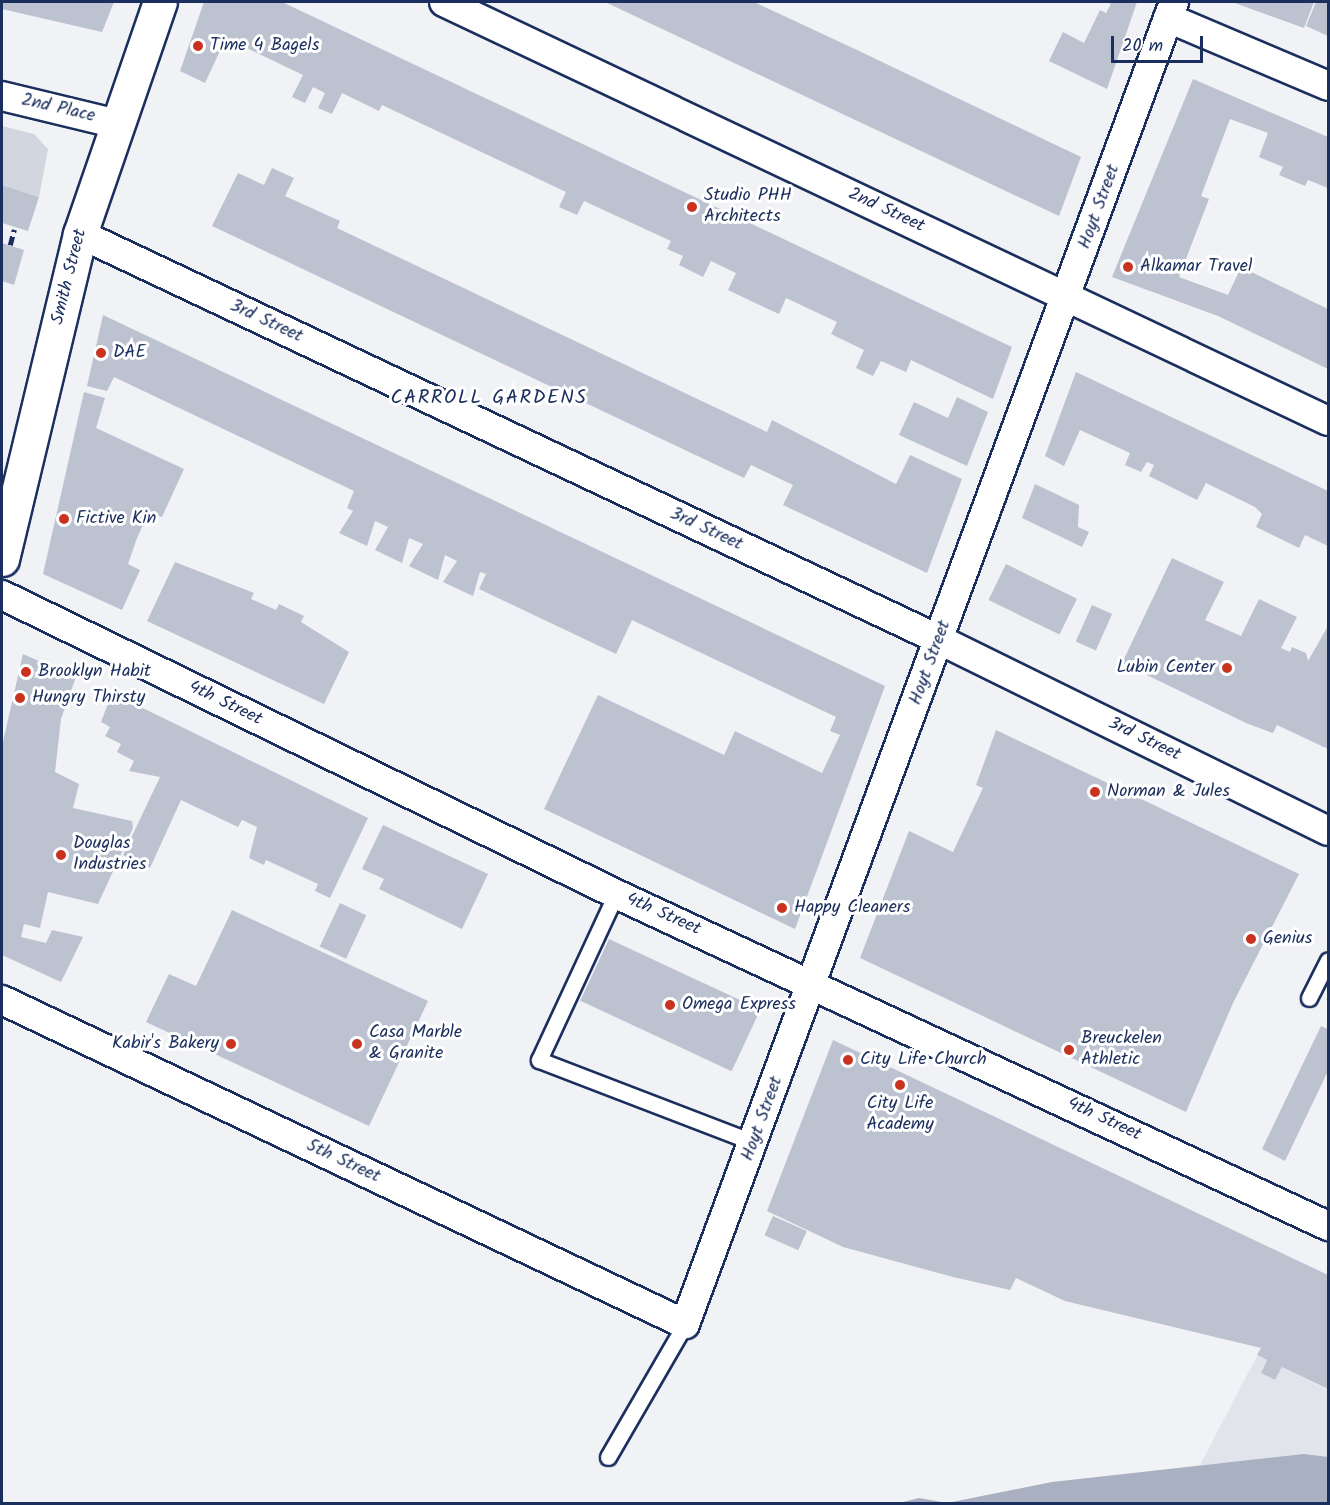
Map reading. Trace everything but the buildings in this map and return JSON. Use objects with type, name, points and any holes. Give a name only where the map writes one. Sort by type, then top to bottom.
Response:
[{"type":"street","name":"Smith Street","points":[[2,559],[80,234],[114,123],[160,2]]},
{"type":"street","name":"2nd Street","points":[[444,2],[1329,421]]},
{"type":"street","name":"Hoyt Street","points":[[685,1324],[755,1143],[1171,10]]},
{"type":"street","points":[[1171,10],[1329,86]]},
{"type":"street","name":"2nd Place","points":[[2,96],[114,123]]},
{"type":"street","name":"3rd Street","points":[[80,234],[940,640],[1329,831]]},
{"type":"street","name":"4th Street","points":[[2,595],[616,894],[813,983],[1329,1226]]},
{"type":"street","name":"5th Street","points":[[2,1000],[685,1324]]},
{"type":"lane","points":[[616,894],[539,1060],[755,1143]]},
{"type":"lane","points":[[1310,998],[1329,960]]},
{"type":"lane","points":[[608,1457],[685,1324]]},
{"type":"shaded area","points":[[2,126],[34,134],[48,149],[39,197],[2,185]]},
{"type":"shaded area","points":[[1257,1356],[1267,1360],[1261,1373],[1275,1380],[1282,1367],[1328,1390],[1328,1457],[1200,1465]]},
{"type":"water","points":[[1304,1454],[1328,1457],[1328,1503],[947,1503],[1052,1482]]},
{"type":"water","points":[[919,1498],[947,1503],[899,1503]]},
{"type":"railway","points":[[10,245],[14,230]]},
{"type":"place","name":"Time 4 Bagels","points":[[198,46]]},
{"type":"place","name":"Studio PHH Architects","points":[[692,207]]},
{"type":"place","name":"Alkamar Travel","points":[[1128,267]]},
{"type":"place","name":"DAE","points":[[101,353]]},
{"type":"place","name":"Fictive Kin","points":[[64,519]]},
{"type":"place","name":"Lubin Center","points":[[1227,668]]},
{"type":"place","name":"Brooklyn Habit","points":[[26,672]]},
{"type":"place","name":"Hungry Thirsty","points":[[20,698]]},
{"type":"place","name":"Norman & Jules","points":[[1095,792]]},
{"type":"place","name":"Douglas Industries","points":[[61,855]]},
{"type":"place","name":"Happy Cleaners","points":[[782,908]]},
{"type":"place","name":"Genius","points":[[1251,939]]},
{"type":"place","name":"Omega Express","points":[[670,1005]]},
{"type":"place","name":"Kabir's Bakery","points":[[231,1044]]},
{"type":"place","name":"Casa Marble & Granite","points":[[357,1044]]},
{"type":"place","name":"Breuckelen Athletic","points":[[1069,1050]]},
{"type":"place","name":"City Life Church","points":[[848,1060]]},
{"type":"place","name":"City Life Academy","points":[[900,1085]]},
{"type":"district","name":"CARROLL GARDENS","points":[[489,398]]}]
